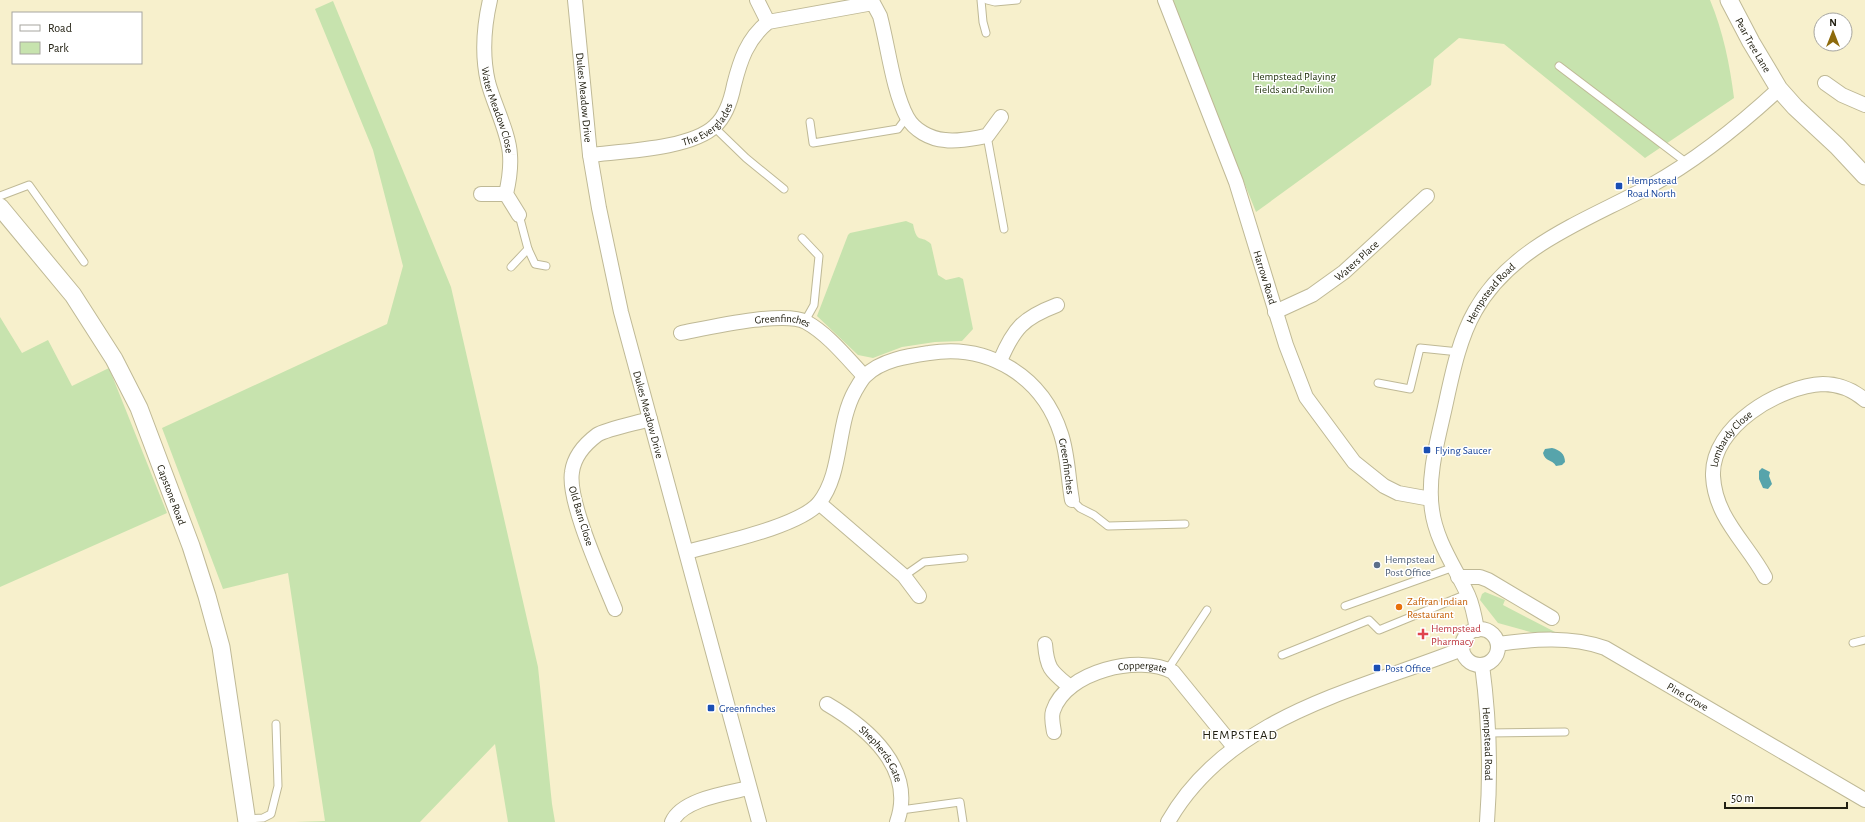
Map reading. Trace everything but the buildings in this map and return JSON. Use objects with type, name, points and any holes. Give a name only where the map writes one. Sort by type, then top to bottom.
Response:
[{"type":"street","name":"Water Meadow Close","points":[[490,0],[486,22],[485,53],[488,80],[510,153],[511,166],[506,194]]},
{"type":"street","name":"Dukes Meadow Drive","points":[[575,0],[590,155],[602,222],[621,312],[759,822]]},
{"type":"street","points":[[757,0],[768,22],[877,1],[896,83],[907,118],[914,126],[923,133],[944,140],[987,136],[1001,118]]},
{"type":"street","name":"Harrow Road","points":[[1165,0],[1236,182],[1275,312],[1295,372],[1306,398],[1354,462],[1384,486],[1398,492],[1431,499]]},
{"type":"street","name":"Pear Tree Lane","points":[[1729,0],[1751,42],[1779,89],[1795,107],[1837,146],[1865,176]]},
{"type":"street","name":"The Everglades","points":[[590,155],[673,144],[691,139],[714,127],[722,118],[729,105],[746,48],[760,28],[768,22]]},
{"type":"street","points":[[1825,83],[1842,95],[1865,105]]},
{"type":"street","name":"Hempstead Road","points":[[1477,630],[1467,594],[1437,534],[1431,499],[1434,460],[1440,427],[1459,352],[1474,312],[1494,284],[1534,248],[1563,230],[1651,185],[1706,151],[1779,89]]},
{"type":"street","points":[[481,194],[506,194],[519,215]]},
{"type":"street","name":"Waters Place","points":[[1275,312],[1312,294],[1344,272],[1427,196]]},
{"type":"street","name":"Capstone Road","points":[[0,207],[73,294],[114,359],[139,408],[191,546],[208,596],[221,647],[247,821]]},
{"type":"street","points":[[1000,361],[1008,342],[1018,328],[1028,318],[1057,305]]},
{"type":"street","name":"Greenfinches","points":[[681,333],[771,318],[795,318],[805,321],[825,337],[864,376]]},
{"type":"street","name":"Greenfinches","points":[[687,552],[760,532],[796,519],[819,503],[830,482],[835,467],[842,426],[851,398],[864,376],[892,360],[933,352],[967,352],[1000,361],[1026,380],[1038,392],[1049,406],[1062,436],[1072,500]]},
{"type":"street","name":"Lombardy Close","points":[[1765,577],[1758,564],[1729,525],[1720,507],[1714,487],[1713,474],[1716,459],[1727,435],[1740,421],[1767,402],[1794,390],[1811,386],[1836,386],[1856,393],[1865,400]]},
{"type":"street","name":"Old Barn Close","points":[[615,609],[578,512],[572,490],[572,471],[579,453],[598,434],[650,419]]},
{"type":"street","points":[[819,503],[904,576],[918,596]]},
{"type":"street","points":[[1456,572],[1488,580],[1552,618]]},
{"type":"street","points":[[1482,629],[1492,634],[1498,644],[1496,655],[1492,660],[1482,665],[1471,663],[1464,655],[1462,649],[1462,644],[1468,634],[1477,630],[1482,629]]},
{"type":"street","name":"Pine Grove","points":[[1498,644],[1519,641],[1566,640],[1592,644],[1605,648],[1865,800]]},
{"type":"street","points":[[1045,644],[1046,661],[1051,671],[1070,687]]},
{"type":"street","points":[[1168,822],[1187,793],[1204,774],[1234,747],[1284,717],[1366,684],[1462,649]]},
{"type":"street","name":"Coppergate","points":[[1054,732],[1053,712],[1062,696],[1070,687],[1088,676],[1112,669],[1145,664],[1168,668],[1180,678],[1234,747]]},
{"type":"street","name":"Hempstead Road","points":[[1482,665],[1486,692],[1488,733],[1489,791],[1487,822]]},
{"type":"street","name":"Shepherds Gate","points":[[827,704],[846,715],[875,739],[896,774],[902,800],[899,816]]},
{"type":"street","points":[[672,822],[680,811],[699,801],[750,788]]},
{"type":"lane","points":[[981,0],[983,22],[986,33]]},
{"type":"lane","points":[[987,0],[995,2],[1017,0]]},
{"type":"lane","points":[[1559,66],[1687,163]]},
{"type":"lane","points":[[810,122],[813,143],[898,129],[907,118]]},
{"type":"lane","points":[[714,127],[746,158],[784,189]]},
{"type":"lane","points":[[987,136],[1004,229]]},
{"type":"lane","points":[[0,196],[29,184],[84,262]]},
{"type":"lane","points":[[519,215],[528,249],[535,264],[546,266]]},
{"type":"lane","points":[[802,238],[819,256],[814,305],[805,321]]},
{"type":"lane","points":[[511,267],[528,249]]},
{"type":"lane","points":[[1378,382],[1410,389],[1420,348],[1459,352]]},
{"type":"lane","points":[[1072,500],[1080,508],[1094,515],[1108,526],[1185,524]]},
{"type":"lane","points":[[904,576],[924,562],[964,558]]},
{"type":"lane","points":[[1345,606],[1456,572]]},
{"type":"lane","points":[[1282,655],[1369,620],[1379,630],[1467,594]]},
{"type":"lane","points":[[1168,668],[1208,610]]},
{"type":"lane","points":[[1853,643],[1865,640]]},
{"type":"lane","points":[[247,821],[263,818],[271,814],[278,786],[276,724]]},
{"type":"lane","points":[[1488,733],[1566,732]]},
{"type":"lane","points":[[899,816],[960,802],[963,822]]},
{"type":"green space","name":"Hempstead Playing Fields and Pavilion","points":[[1170,0],[1710,0],[1719,24],[1725,48],[1734,98],[1645,158],[1504,44],[1459,38],[1434,59],[1431,85],[1256,212]]},
{"type":"green space","points":[[333,1],[451,287],[538,667],[555,822],[508,822],[495,744],[420,822],[295,822],[325,821],[288,573],[223,589],[162,428],[387,324],[403,266],[373,150],[315,9]]},
{"type":"green space","points":[[906,221],[913,224],[918,237],[928,241],[931,244],[938,275],[946,280],[959,277],[963,279],[973,329],[962,341],[935,342],[902,347],[873,358],[858,355],[817,316],[848,235],[850,233]]},
{"type":"green space","points":[[0,317],[22,353],[48,340],[72,386],[109,368],[167,513],[0,587]]},
{"type":"green space","points":[[1485,592],[1505,600],[1503,605],[1559,634],[1534,633],[1498,623],[1480,600],[1482,594]]},
{"type":"water","points":[[1552,448],[1560,451],[1563,455],[1565,462],[1562,465],[1556,466],[1553,462],[1545,458],[1543,453],[1545,449]]},
{"type":"water","points":[[1762,468],[1770,472],[1769,476],[1772,484],[1768,489],[1763,488],[1759,479],[1759,471]]},
{"type":"place","name":"Hempstead Road North","points":[[1619,186]]},
{"type":"place","name":"Flying Saucer","points":[[1427,450]]},
{"type":"place","name":"Hempstead Post Office","points":[[1377,565]]},
{"type":"place","name":"Zaffran Indian Restaurant","points":[[1399,607]]},
{"type":"place","name":"Hempstead Pharmacy","points":[[1423,634]]},
{"type":"place","name":"Post Office","points":[[1377,668]]},
{"type":"place","name":"Greenfinches","points":[[711,708]]},
{"type":"district","name":"HEMPSTEAD","points":[[1240,735]]}]
